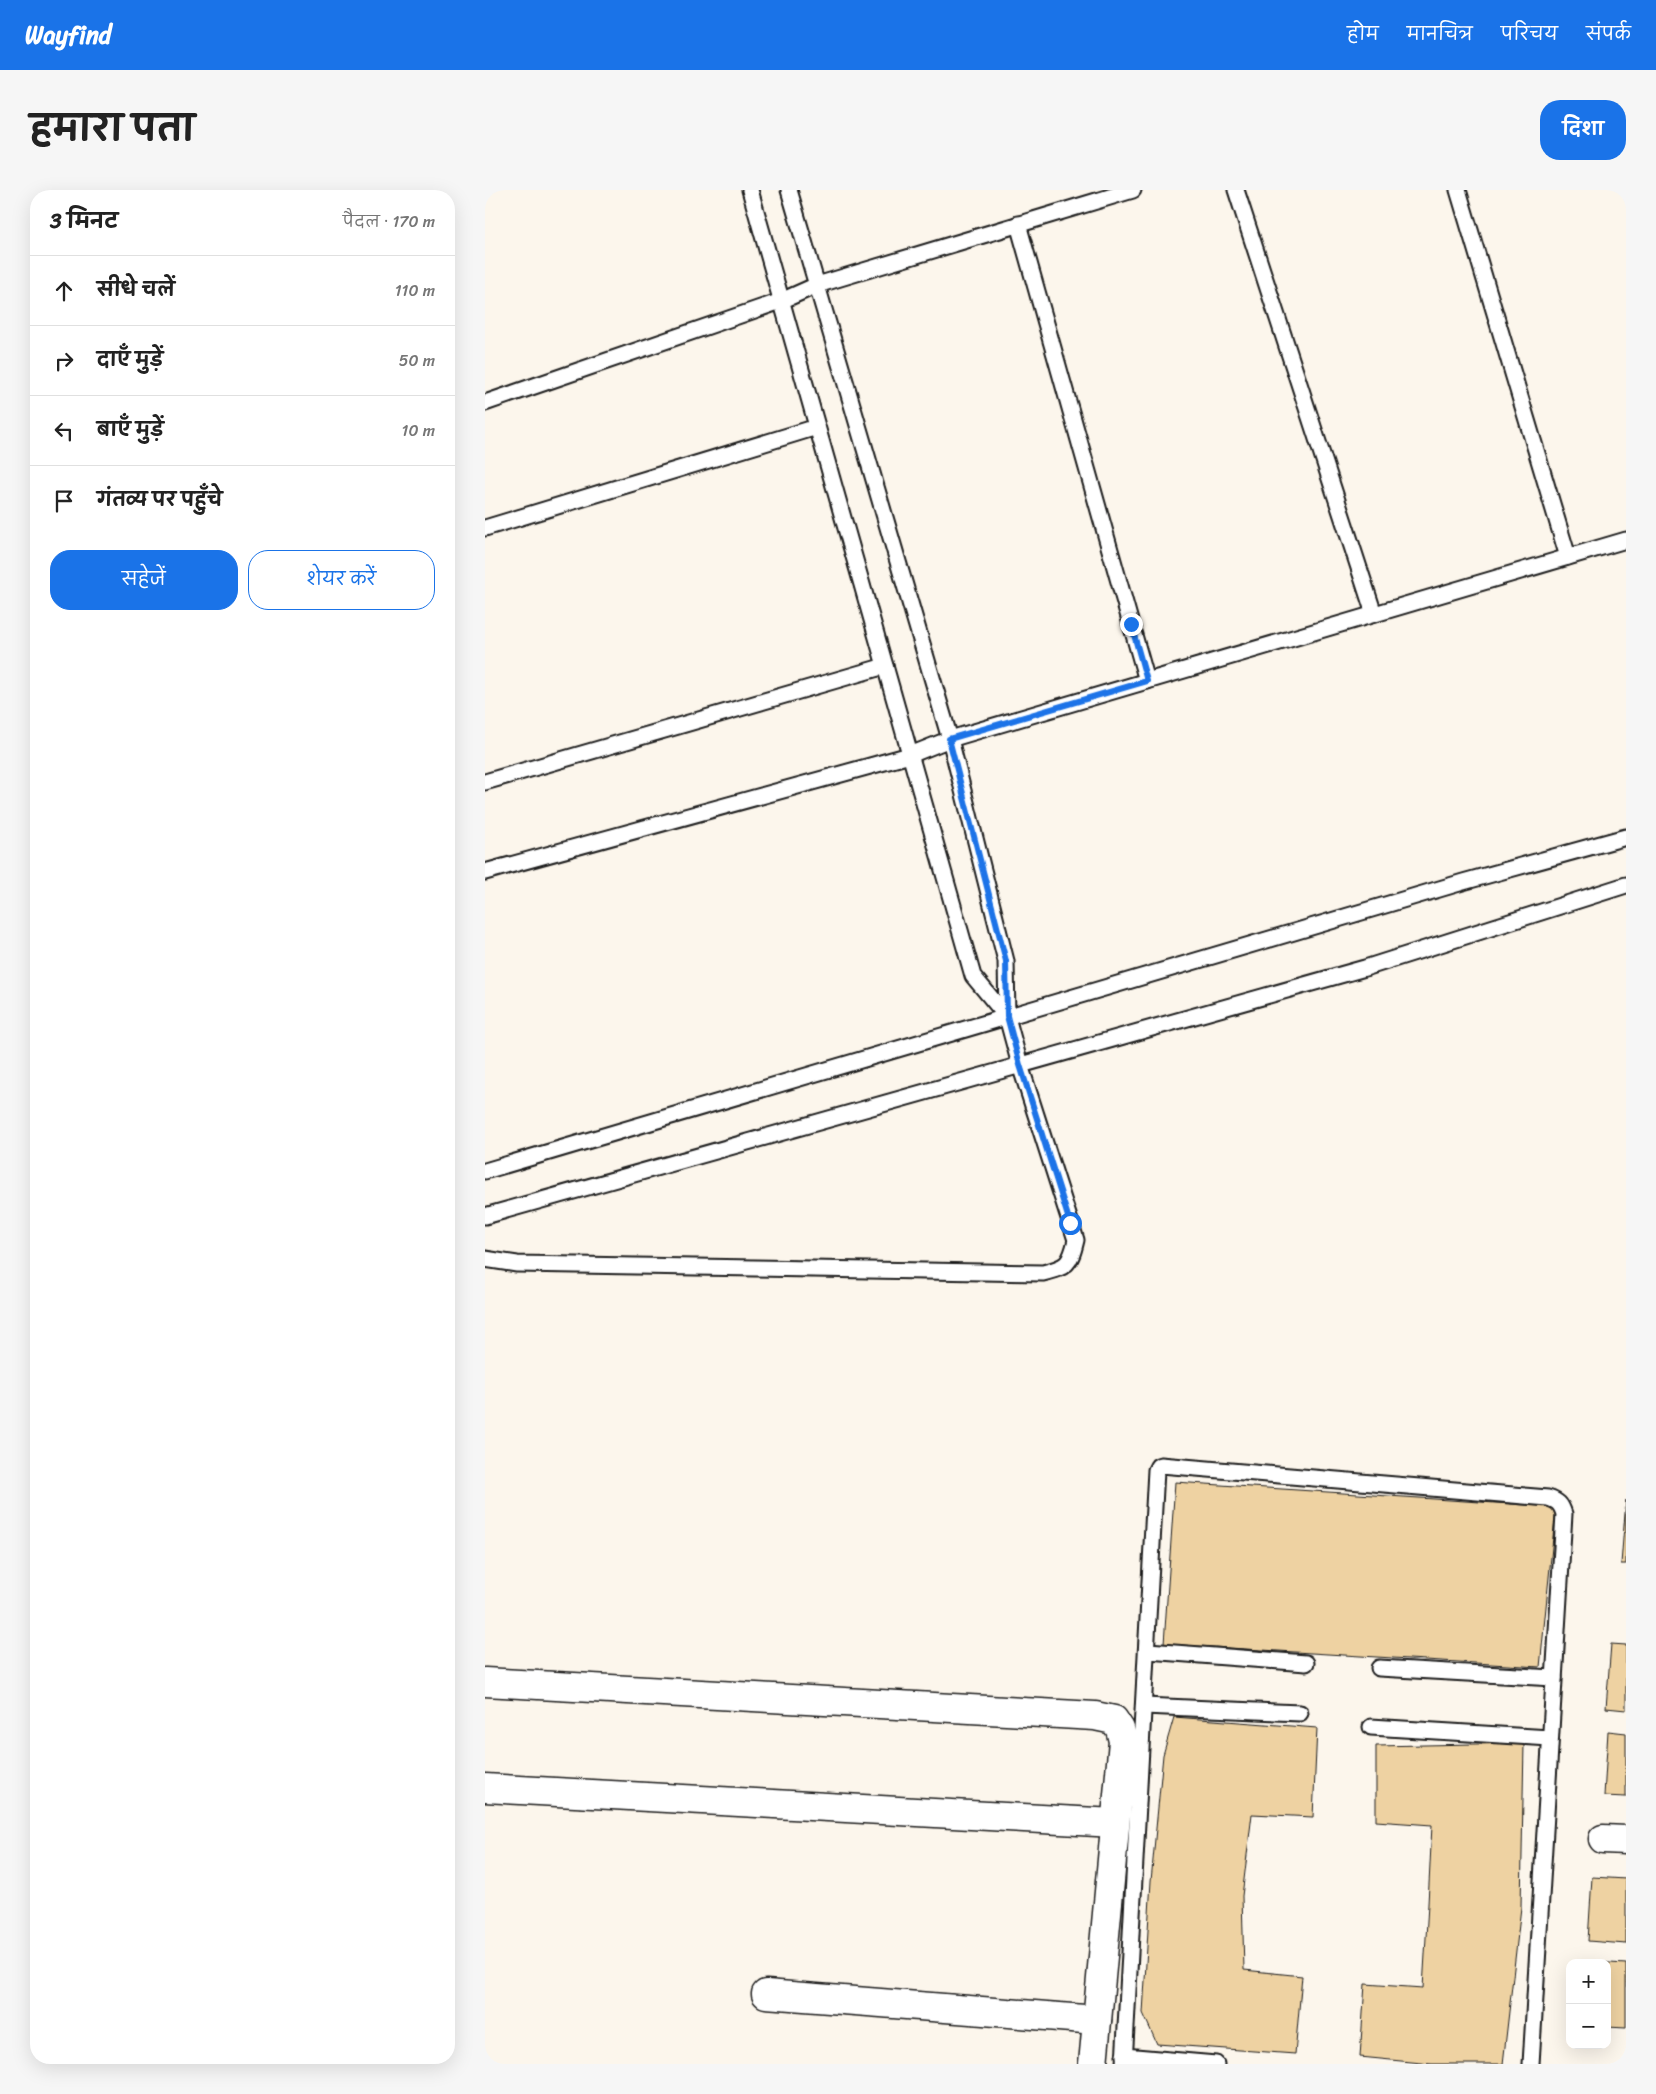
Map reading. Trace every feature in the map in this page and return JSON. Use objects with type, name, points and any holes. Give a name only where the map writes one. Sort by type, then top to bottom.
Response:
[{"type":"street","points":[[485,1682],[1095,1716],[1114,1720],[1120,1729],[1123,1741],[1093,2064]]},
{"type":"street","points":[[485,1788],[1115,1823]]},
{"type":"street","points":[[766,1994],[1097,2020]]},
{"type":"lane","points":[[750,190],[973,976],[1007,1016]]},
{"type":"lane","points":[[485,1259],[517,1264],[1043,1273],[1060,1269],[1072,1259],[1076,1240],[1020,1065],[1007,1016],[1006,961],[949,739],[789,190]]},
{"type":"lane","points":[[485,403],[781,301],[817,285],[1133,190]]},
{"type":"lane","points":[[1236,190],[1374,614]]},
{"type":"lane","points":[[1458,190],[1568,557]]},
{"type":"lane","points":[[1018,224],[1147,681]]},
{"type":"lane","points":[[485,528],[817,427]]},
{"type":"lane","points":[[485,872],[910,755],[949,739],[1626,540]]},
{"type":"lane","points":[[485,782],[885,666]]},
{"type":"lane","points":[[485,1171],[1453,885],[1626,836]]},
{"type":"lane","points":[[485,1216],[1365,968],[1626,885]]},
{"type":"lane","points":[[1216,2064],[1124,2060],[1148,1651],[1153,1509],[1157,1470],[1158,1466],[1161,1465],[1548,1498],[1557,1501],[1562,1506],[1564,1514],[1531,2064]]},
{"type":"lane","points":[[1148,1651],[1306,1663]]},
{"type":"lane","points":[[1379,1668],[1554,1678]]},
{"type":"lane","points":[[1144,1706],[1300,1714]]},
{"type":"lane","points":[[1371,1727],[1550,1738]]},
{"type":"building","points":[[1175,1482],[1556,1507],[1540,1667],[1164,1644]]},
{"type":"building","points":[[1626,1500],[1626,1564],[1621,1564]]},
{"type":"building","points":[[1611,1644],[1626,1645],[1626,1710],[1606,1708]]},
{"type":"building","points":[[1174,1717],[1317,1728],[1313,1817],[1252,1814],[1242,1896],[1244,1970],[1302,1976],[1295,2054],[1157,2044],[1143,2013],[1151,1881],[1163,1755]]},
{"type":"building","points":[[1608,1731],[1626,1733],[1626,1797],[1604,1796]]},
{"type":"building","points":[[1524,1743],[1521,1907],[1503,2064],[1432,2064],[1360,2057],[1365,1984],[1423,1988],[1428,1904],[1432,1825],[1376,1821],[1376,1746]]},
{"type":"building","points":[[1592,1877],[1626,1879],[1626,1944],[1588,1941]]},
{"type":"building","points":[[1611,1963],[1626,1964],[1626,2028],[1611,2027]]},
{"type":"route","points":[[1070,1223],[1020,1065],[1007,1016],[1006,961],[949,739],[1147,681],[1131,624]]}]
